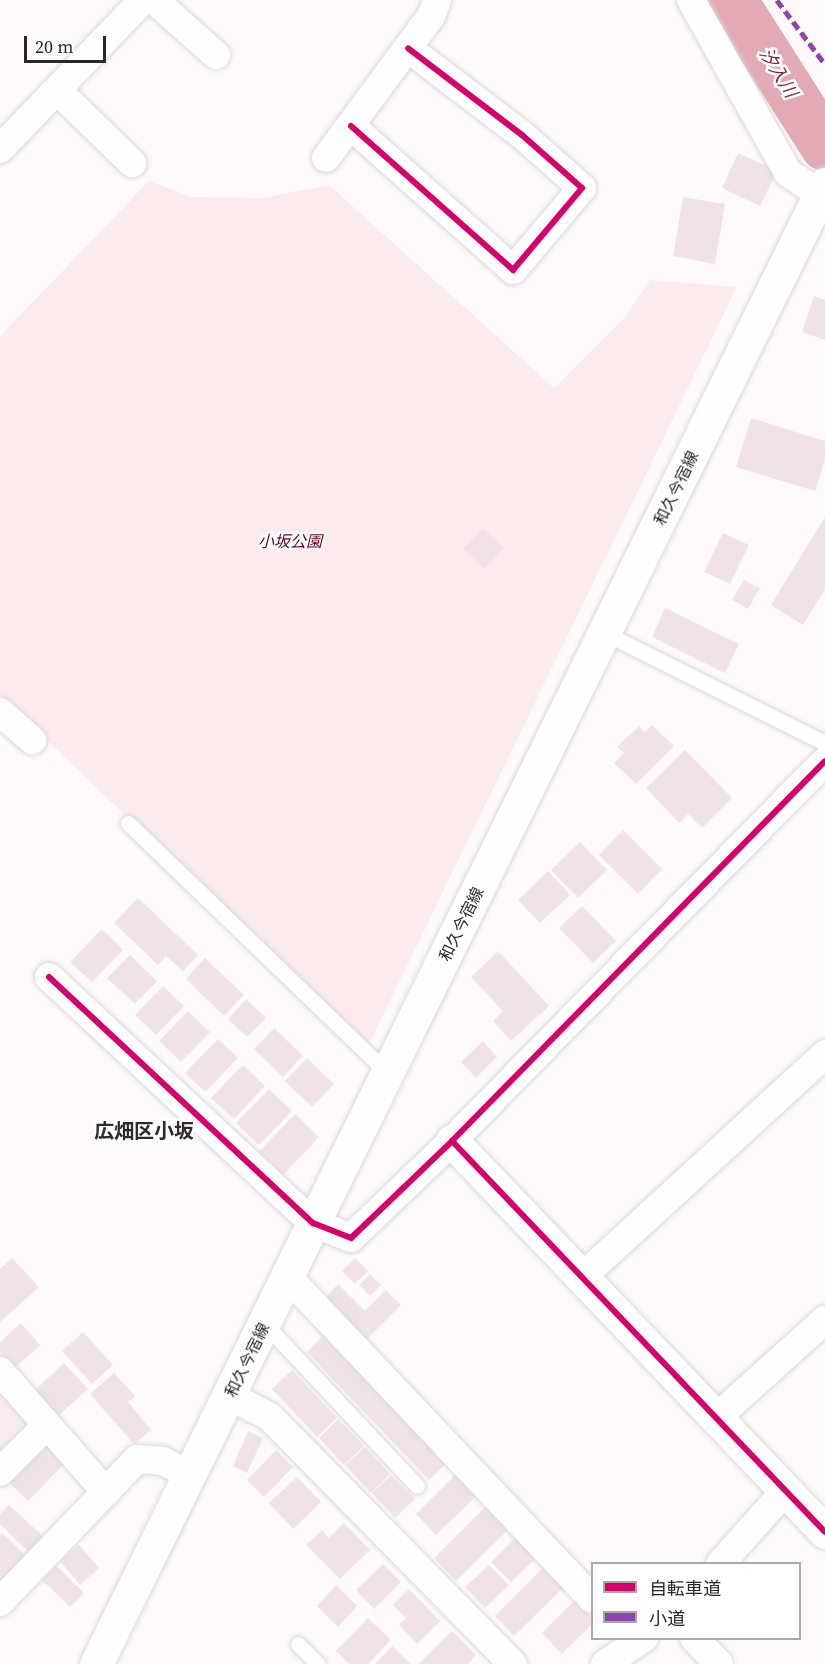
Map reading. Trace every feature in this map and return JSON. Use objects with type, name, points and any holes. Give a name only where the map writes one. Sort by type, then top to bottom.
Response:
[{"type":"main road","name":"和久今宿線","points":[[96,1664],[230,1396],[822,189]]},
{"type":"main road","points":[[452,1141],[825,1532]]},
{"type":"street","points":[[0,150],[143,0]]},
{"type":"street","points":[[154,0],[216,55]]},
{"type":"street","points":[[326,158],[431,16],[437,0]]},
{"type":"street","points":[[691,0],[788,173],[822,189]]},
{"type":"street","points":[[351,126],[513,270],[582,188],[522,135],[408,48]]},
{"type":"street","points":[[57,90],[132,163]]},
{"type":"street","points":[[0,712],[32,740]]},
{"type":"street","points":[[49,976],[313,1223],[351,1238],[452,1141],[825,761]]},
{"type":"street","points":[[582,1277],[825,1054]]},
{"type":"street","points":[[287,1276],[591,1598]]},
{"type":"street","points":[[716,1418],[825,1320]]},
{"type":"street","points":[[0,1371],[106,1492]]},
{"type":"street","points":[[230,1396],[270,1417],[513,1664]]},
{"type":"street","points":[[0,1472],[47,1425]]},
{"type":"street","points":[[0,1602],[137,1459],[163,1461],[189,1475]]},
{"type":"street","points":[[721,1562],[786,1490]]},
{"type":"street","points":[[696,1640],[719,1664]]},
{"type":"street","points":[[606,1664],[636,1641]]},
{"type":"lane","points":[[605,633],[825,743]]},
{"type":"lane","points":[[128,823],[388,1073]]},
{"type":"lane","points":[[265,1324],[417,1486]]},
{"type":"lane","points":[[298,1644],[318,1664]]},
{"type":"green space","name":"小坂公園","points":[[149,181],[192,197],[263,198],[329,185],[554,388],[625,317],[650,280],[737,287],[367,1048],[0,695],[0,336]]},
{"type":"green space","points":[[0,1390],[31,1423],[0,1452]]},
{"type":"building","points":[[738,153],[777,171],[760,206],[722,188]]},
{"type":"building","points":[[683,197],[725,204],[715,264],[673,256]]},
{"type":"building","points":[[814,296],[825,300],[825,340],[802,332]]},
{"type":"building","points":[[751,418],[825,441],[825,460],[815,491],[736,467]]},
{"type":"building","points":[[825,517],[825,589],[803,625],[771,605]]},
{"type":"building","points":[[483,528],[504,548],[485,569],[463,549]]},
{"type":"building","points":[[723,533],[749,545],[730,584],[704,572]]},
{"type":"building","points":[[744,580],[760,588],[748,609],[732,600]]},
{"type":"building","points":[[665,608],[739,644],[725,673],[652,637]]},
{"type":"building","points":[[652,725],[674,746],[636,784],[614,763],[624,753],[617,747],[639,726],[645,732]]},
{"type":"building","points":[[685,750],[732,798],[702,828],[688,814],[679,823],[646,788]]},
{"type":"building","points":[[623,830],[662,869],[638,894],[599,855]]},
{"type":"building","points":[[580,842],[607,870],[578,898],[551,870]]},
{"type":"building","points":[[548,871],[570,895],[540,923],[518,900]]},
{"type":"building","points":[[138,898],[198,955],[183,971],[166,956],[158,965],[114,923]]},
{"type":"building","points":[[582,906],[616,941],[593,963],[559,928]]},
{"type":"building","points":[[102,929],[123,950],[92,982],[70,962]]},
{"type":"building","points":[[498,951],[549,1006],[511,1041],[493,1021],[503,1011],[471,977]]},
{"type":"building","points":[[130,955],[157,981],[135,1004],[107,978]]},
{"type":"building","points":[[205,958],[244,995],[224,1016],[186,979]]},
{"type":"building","points":[[163,986],[184,1006],[156,1035],[135,1015]]},
{"type":"building","points":[[246,999],[266,1018],[247,1037],[228,1019]]},
{"type":"building","points":[[188,1011],[210,1032],[181,1062],[159,1041]]},
{"type":"building","points":[[274,1028],[303,1056],[283,1077],[254,1049]]},
{"type":"building","points":[[218,1039],[238,1058],[205,1092],[185,1073]]},
{"type":"building","points":[[483,1041],[497,1057],[476,1078],[461,1062]]},
{"type":"building","points":[[307,1058],[334,1084],[312,1107],[285,1081]]},
{"type":"building","points":[[243,1065],[265,1086],[234,1119],[211,1098]]},
{"type":"building","points":[[269,1089],[292,1111],[259,1145],[236,1123]]},
{"type":"building","points":[[295,1114],[319,1137],[283,1175],[259,1152]]},
{"type":"building","points":[[12,1258],[39,1287],[0,1322],[0,1269]]},
{"type":"building","points":[[355,1258],[368,1271],[355,1284],[342,1271]]},
{"type":"building","points":[[370,1274],[381,1285],[370,1296],[359,1285]]},
{"type":"building","points":[[338,1284],[365,1311],[386,1290],[401,1305],[363,1343],[321,1302]]},
{"type":"building","points":[[21,1323],[40,1345],[15,1368],[0,1352],[0,1342]]},
{"type":"building","points":[[83,1332],[113,1365],[92,1384],[62,1351]]},
{"type":"building","points":[[326,1333],[449,1461],[429,1480],[307,1352]]},
{"type":"building","points":[[64,1363],[88,1389],[58,1416],[35,1390]]},
{"type":"building","points":[[292,1370],[337,1418],[317,1437],[272,1389]]},
{"type":"building","points":[[114,1373],[135,1396],[128,1402],[151,1430],[134,1444],[90,1394]]},
{"type":"building","points":[[338,1419],[364,1446],[344,1465],[319,1438]]},
{"type":"building","points":[[248,1431],[263,1438],[247,1473],[233,1466]]},
{"type":"building","points":[[41,1440],[65,1463],[28,1501],[4,1478]]},
{"type":"building","points":[[365,1447],[390,1474],[371,1493],[345,1465]]},
{"type":"building","points":[[276,1450],[293,1467],[264,1497],[247,1480]]},
{"type":"building","points":[[458,1472],[479,1493],[436,1535],[416,1514]]},
{"type":"building","points":[[391,1475],[415,1499],[395,1518],[372,1493]]},
{"type":"building","points":[[297,1477],[321,1502],[293,1529],[269,1503]]},
{"type":"building","points":[[9,1505],[45,1538],[30,1553],[0,1524],[0,1514]]},
{"type":"building","points":[[485,1507],[508,1530],[456,1581],[434,1558]]},
{"type":"building","points":[[344,1523],[370,1550],[340,1579],[306,1545],[322,1530],[329,1538]]},
{"type":"building","points":[[2,1533],[28,1558],[0,1586],[0,1535]]},
{"type":"building","points":[[516,1537],[536,1558],[511,1582],[491,1562]]},
{"type":"building","points":[[79,1545],[99,1568],[80,1585],[60,1561]]},
{"type":"building","points":[[383,1564],[401,1582],[374,1609],[356,1590]]},
{"type":"building","points":[[489,1565],[509,1585],[485,1608],[465,1587]]},
{"type":"building","points":[[57,1566],[84,1593],[70,1607],[42,1580]]},
{"type":"building","points":[[544,1567],[564,1587],[514,1636],[495,1616]]},
{"type":"building","points":[[336,1585],[357,1606],[338,1627],[317,1606]]},
{"type":"building","points":[[409,1589],[440,1621],[417,1644],[399,1625],[406,1618],[393,1605]]},
{"type":"building","points":[[575,1600],[591,1617],[591,1625],[562,1654],[542,1633]]},
{"type":"building","points":[[368,1618],[391,1640],[368,1664],[349,1664],[336,1651]]},
{"type":"building","points":[[452,1631],[476,1655],[468,1664],[419,1664]]},
{"type":"building","points":[[392,1646],[411,1664],[375,1664]]},
{"type":"waterway","name":"汐入川","points":[[732,0],[825,146]]},
{"type":"marked path","points":[[777,0],[825,64]]},
{"type":"cycle path","points":[[351,126],[513,270],[582,188],[522,135],[408,48]]},
{"type":"cycle path","points":[[49,977],[313,1223],[351,1238],[452,1141],[825,761]]},
{"type":"cycle path","points":[[452,1141],[825,1532]]},
{"type":"district","name":"広畑区小坂","points":[[144,1131]]}]
